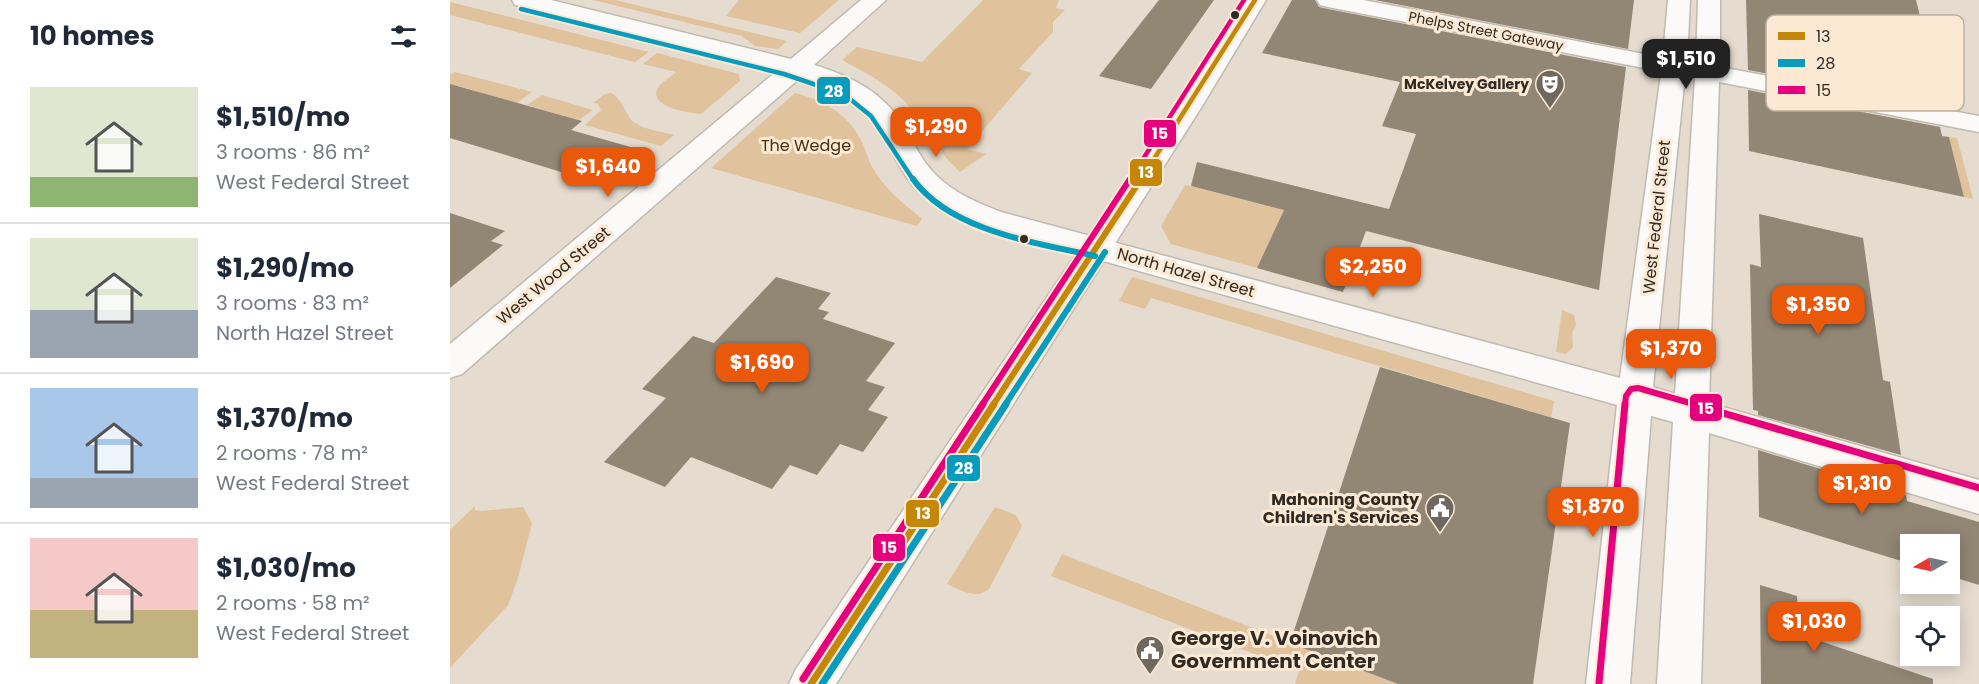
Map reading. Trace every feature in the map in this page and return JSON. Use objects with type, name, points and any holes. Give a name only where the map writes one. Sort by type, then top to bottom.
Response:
[{"type":"street","name":"North Hazel Street","points":[[523,0],[796,68],[842,84],[874,104],[888,119],[912,164],[925,181],[944,197],[992,220],[1097,247],[1635,397],[1979,497]]},
{"type":"street","name":"West Wood Street","points":[[450,364],[875,0]]},
{"type":"street","points":[[811,684],[1097,247],[1255,0]]},
{"type":"street","name":"Phelps Street Gateway","points":[[1328,0],[1644,61]]},
{"type":"street","name":"West Federal Street","points":[[1608,684],[1635,397],[1674,66],[1678,0]]},
{"type":"street","points":[[1679,684],[1709,0]]},
{"type":"street","points":[[1674,66],[1766,82]]},
{"type":"street","points":[[1912,111],[1979,124]]},
{"type":"green space","points":[[593,0],[615,0],[787,41],[778,49],[755,46],[742,36]]},
{"type":"green space","points":[[739,0],[839,0],[800,33],[726,16]]},
{"type":"green space","points":[[983,0],[1059,0],[1056,8],[1065,10],[1053,22],[1053,32],[1019,69],[1032,73],[967,149],[986,154],[960,172],[946,158],[936,142],[931,144],[915,114],[900,97],[882,83],[842,60],[857,47],[922,62]]},
{"type":"green space","points":[[450,2],[649,52],[635,62],[450,15]]},
{"type":"green space","points":[[657,53],[739,74],[740,81],[701,114],[671,108],[659,100],[656,95],[659,86],[676,72],[643,64]]},
{"type":"green space","points":[[455,72],[532,92],[517,103],[459,86],[450,92],[450,75]]},
{"type":"green space","points":[[612,93],[620,101],[632,121],[649,129],[674,135],[661,146],[585,125],[601,110],[598,104],[593,103],[605,94]]},
{"type":"green space","name":"The Wedge","points":[[795,93],[826,105],[851,124],[881,181],[922,219],[917,226],[711,168]]},
{"type":"green space","points":[[542,95],[593,110],[579,120],[527,105]]},
{"type":"green space","points":[[1949,137],[1957,138],[1973,199],[1964,197]]},
{"type":"green space","points":[[1185,185],[1284,210],[1257,268],[1171,244],[1161,226]]},
{"type":"green space","points":[[1132,277],[1554,401],[1551,417],[1151,298],[1145,309],[1119,301]]},
{"type":"green space","points":[[1562,310],[1574,315],[1576,325],[1572,333],[1573,347],[1566,354],[1556,352]]},
{"type":"green space","points":[[475,506],[475,510],[481,511],[523,507],[532,523],[518,578],[508,605],[450,668],[450,530]]},
{"type":"green space","points":[[995,507],[1016,515],[1022,526],[989,589],[973,594],[947,584]]},
{"type":"green space","points":[[1062,554],[1397,684],[1295,684],[1299,671],[1051,576]]},
{"type":"building","points":[[1159,0],[1214,0],[1151,89],[1099,76]]},
{"type":"building","points":[[1292,0],[1315,0],[1319,7],[1328,9],[1626,67],[1599,290],[1366,231],[1343,292],[1257,268],[1284,210],[1191,186],[1197,162],[1389,209],[1416,134],[1382,126],[1400,82],[1262,53]]},
{"type":"building","points":[[1375,0],[1634,0],[1628,49]]},
{"type":"building","points":[[1746,0],[1916,0],[1920,15],[1766,15],[1766,73],[1748,70]]},
{"type":"building","points":[[450,84],[582,121],[571,130],[648,152],[607,186],[450,138]]},
{"type":"building","points":[[1748,90],[1766,93],[1766,111],[1857,111],[1940,127],[1942,136],[1949,137],[1964,197],[1749,151]]},
{"type":"building","points":[[450,213],[505,231],[491,241],[503,245],[450,288]]},
{"type":"building","points":[[1759,214],[1863,238],[1883,380],[1890,382],[1901,455],[1758,415],[1758,411],[1753,410],[1750,264],[1761,267]]},
{"type":"building","points":[[776,277],[831,293],[818,309],[829,312],[823,319],[895,343],[866,381],[885,387],[868,410],[888,417],[863,452],[840,444],[817,475],[790,465],[772,489],[691,457],[665,487],[604,462],[666,398],[642,389],[693,336],[714,343]]},
{"type":"building","name":"Mahoning County Children's Services","points":[[1380,367],[1570,423],[1533,684],[1398,684],[1290,643]]},
{"type":"building","points":[[1758,450],[1906,495],[1907,501],[1979,522],[1979,585],[1960,579],[1960,534],[1900,534],[1900,561],[1759,517]]},
{"type":"building","points":[[1760,585],[1797,596],[1799,634],[1933,679],[1933,684],[1761,684]]},
{"type":"transit line","name":"15","points":[[803,679],[1183,98],[1244,0]]},
{"type":"transit line","name":"13","points":[[811,684],[1191,103],[1255,0]]},
{"type":"transit line","name":"28","points":[[521,9],[818,84],[862,107],[880,127],[916,184],[933,200],[953,213],[999,232],[1095,256]]},
{"type":"transit line","name":"28","points":[[822,684],[1105,252]]},
{"type":"transit line","name":"15","points":[[1599,683],[1626,396],[1631,389],[1638,388],[1979,488]]},
{"type":"place","name":"McKelvey Gallery","points":[[1550,110]]},
{"type":"place","name":"Mahoning County Children's Services","points":[[1440,534]]},
{"type":"place","name":"George V. Voinovich Government Center","points":[[1150,676]]}]
